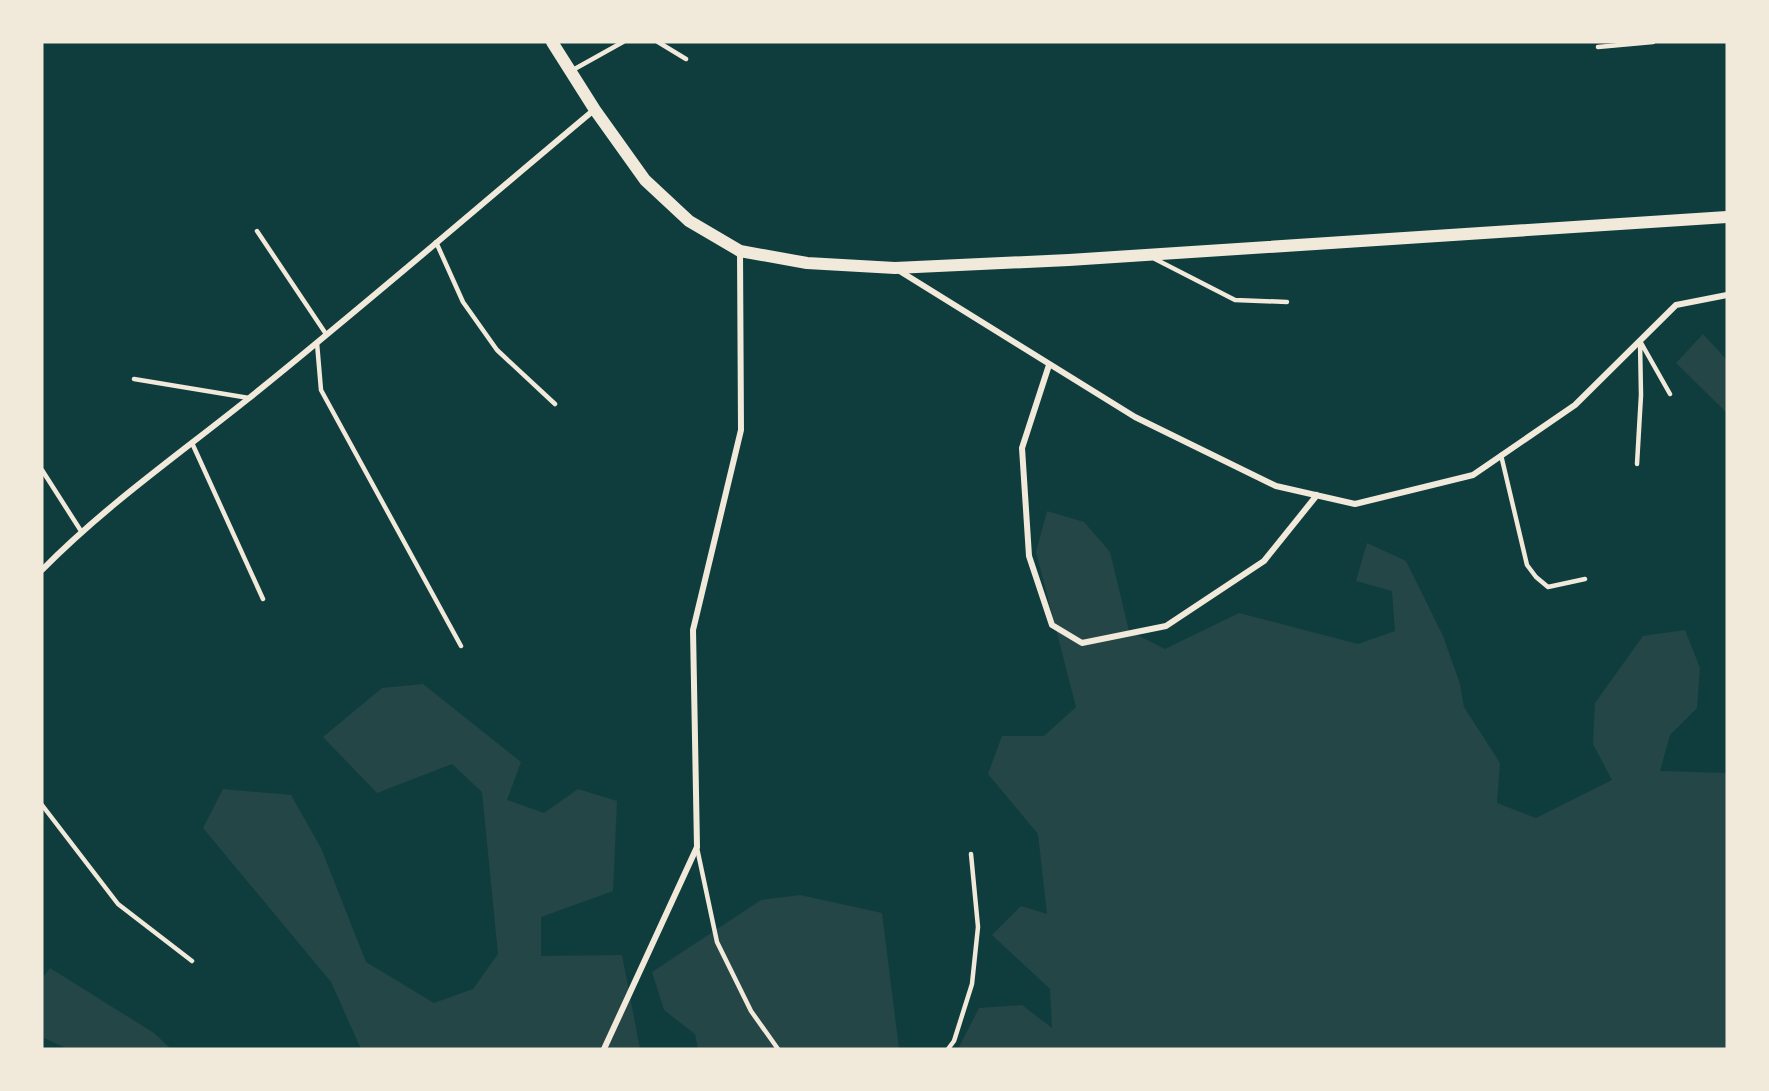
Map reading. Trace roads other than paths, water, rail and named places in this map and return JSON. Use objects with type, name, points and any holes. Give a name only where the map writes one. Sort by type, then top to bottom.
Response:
[{"type":"main road","points":[[552,42],[595,110],[645,180],[689,221],[740,251],[807,263],[896,268],[1727,217]]},
{"type":"street","points":[[42,570],[81,531],[249,398],[595,110]]},
{"type":"street","points":[[604,1049],[697,847],[693,630],[741,430],[740,251]]},
{"type":"street","points":[[896,268],[1135,417],[1276,486],[1355,504],[1473,475],[1575,405],[1676,305],[1727,295]]},
{"type":"street","points":[[1049,365],[1022,448],[1029,556],[1052,625],[1082,644],[1166,626],[1264,561],[1317,495]]},
{"type":"lane","points":[[570,71],[623,42]]},
{"type":"lane","points":[[658,42],[686,59]]},
{"type":"lane","points":[[1598,47],[1653,42]]},
{"type":"lane","points":[[257,231],[326,334]]},
{"type":"lane","points":[[435,242],[463,302],[497,350],[555,404]]},
{"type":"lane","points":[[1147,254],[1235,300],[1287,302]]},
{"type":"lane","points":[[1641,341],[1670,394]]},
{"type":"lane","points":[[1637,465],[1641,341]]},
{"type":"lane","points":[[316,342],[321,390],[461,646]]},
{"type":"lane","points":[[134,379],[249,398]]},
{"type":"lane","points":[[192,443],[263,599]]},
{"type":"lane","points":[[1502,455],[1527,565],[1548,587],[1585,579]]},
{"type":"lane","points":[[42,470],[81,531]]},
{"type":"lane","points":[[42,805],[118,904],[192,961]]},
{"type":"lane","points":[[697,847],[717,942],[751,1011],[778,1049]]},
{"type":"lane","points":[[948,1049],[954,1041],[972,984],[978,927],[971,854]]}]
